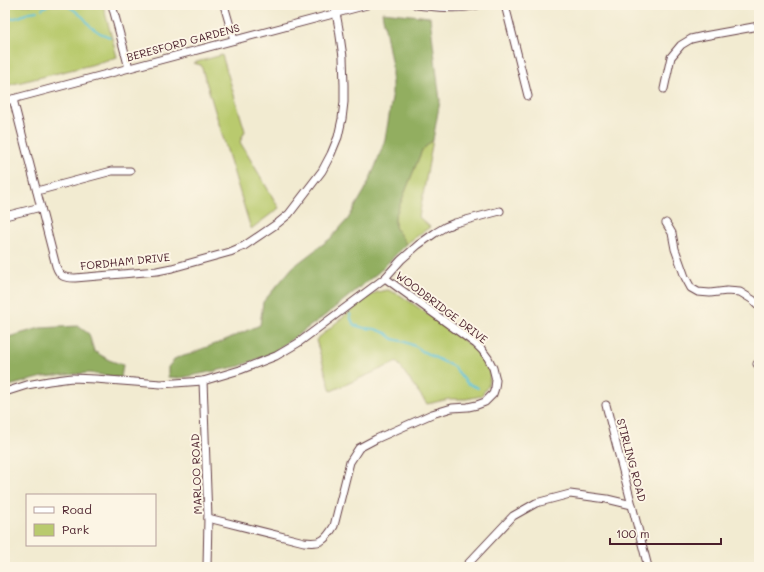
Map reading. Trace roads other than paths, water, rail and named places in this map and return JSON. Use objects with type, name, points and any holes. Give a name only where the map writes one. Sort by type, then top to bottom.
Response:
[{"type":"street","points":[[112,5],[129,68]]},
{"type":"street","points":[[224,5],[234,40]]},
{"type":"street","name":"BERESFORD GARDENS","points":[[5,102],[367,5]]},
{"type":"street","points":[[416,5],[450,8],[478,5]]},
{"type":"street","points":[[505,5],[528,96]]},
{"type":"street","name":"FORDHAM DRIVE","points":[[13,100],[58,271],[62,276],[68,278],[157,271],[218,256],[244,246],[289,214],[322,171],[331,154],[338,137],[344,102],[343,56],[336,13]]},
{"type":"street","points":[[664,89],[671,57],[681,44],[691,39],[759,26]]},
{"type":"street","points":[[37,191],[112,171],[130,171]]},
{"type":"street","points":[[5,216],[41,207]]},
{"type":"street","points":[[5,392],[27,385],[72,378],[161,384],[203,381],[240,370],[276,356],[298,343],[385,278],[401,260],[435,233],[455,223],[500,211]]},
{"type":"street","points":[[666,223],[672,233],[675,249],[685,277],[691,288],[698,292],[710,293],[727,291],[740,292],[753,300],[759,306]]},
{"type":"street","name":"WOODBRIDGE DRIVE","points":[[208,518],[304,542],[322,542],[329,535],[334,526],[350,462],[359,448],[432,414],[452,408],[477,405],[484,402],[492,394],[495,388],[496,380],[493,368],[482,350],[476,344],[385,278]]},
{"type":"street","name":"MARLOO ROAD","points":[[203,381],[208,518],[208,567]]},
{"type":"street","name":"STIRLING ROAD","points":[[606,406],[648,567]]},
{"type":"street","points":[[465,567],[513,516],[536,503],[550,498],[570,494],[607,499],[632,505]]},
{"type":"waterway","points":[[42,9],[48,5]]},
{"type":"waterway","points":[[66,5],[84,18],[91,27],[110,37]]},
{"type":"waterway","points":[[5,20],[37,11]]},
{"type":"waterway","points":[[350,314],[354,325],[375,329],[386,333],[393,339],[417,347],[454,367],[467,383],[478,388]]}]
